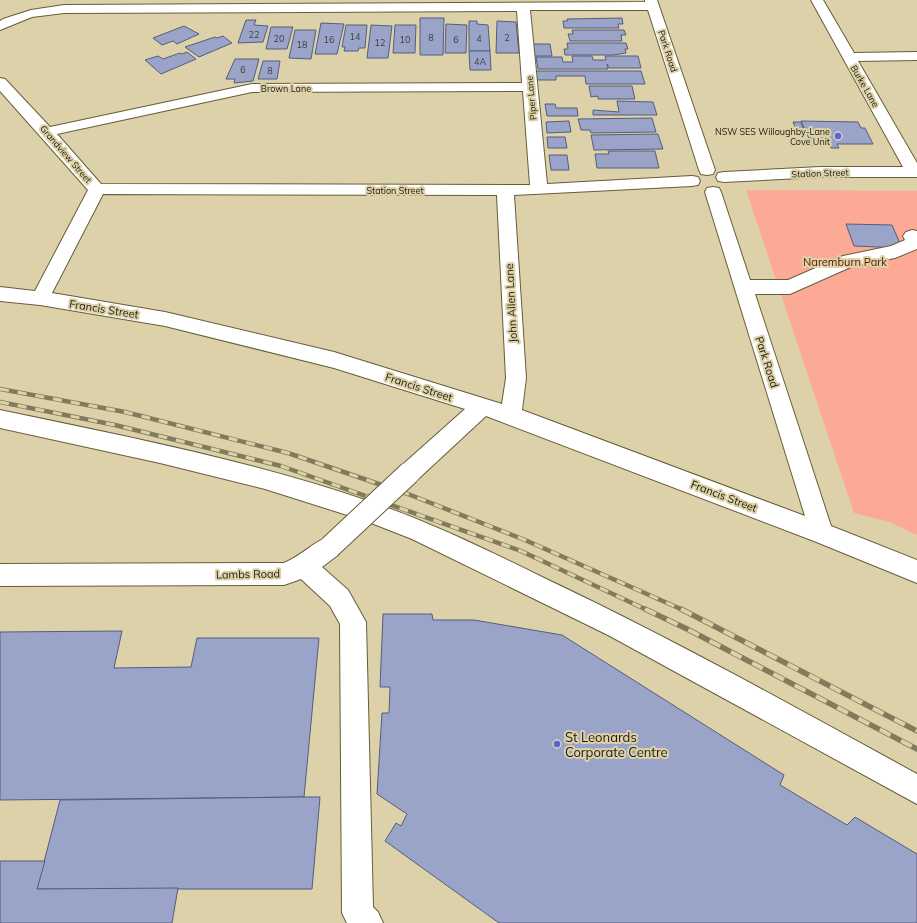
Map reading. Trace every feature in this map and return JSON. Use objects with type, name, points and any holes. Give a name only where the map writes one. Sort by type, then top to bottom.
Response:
[{"type":"street","name":"Burke Lane","points":[[817,0],[848,57],[916,172]]},
{"type":"street","points":[[0,26],[20,16],[49,10],[218,4],[523,6],[652,3]]},
{"type":"street","name":"Park Road","points":[[652,3],[707,170]]},
{"type":"street","name":"Piper Lane","points":[[523,6],[539,190]]},
{"type":"street","points":[[848,57],[917,56]]},
{"type":"street","name":"Grandview Street","points":[[0,82],[47,132],[97,189],[40,298]]},
{"type":"street","name":"Brown Lane","points":[[47,132],[252,88],[530,88]]},
{"type":"street","points":[[707,170],[719,173],[718,184],[699,188],[692,181],[692,177],[696,172],[707,170]]},
{"type":"street","name":"Station Street","points":[[718,184],[820,172],[916,172]]},
{"type":"street","name":"Station Street","points":[[97,189],[539,190],[692,181]]},
{"type":"street","name":"Park Road","points":[[718,184],[743,287],[822,533]]},
{"type":"street","name":"John Allen Lane","points":[[505,190],[516,378],[510,415]]},
{"type":"street","points":[[743,287],[790,287],[849,260],[895,252],[915,243],[912,236]]},
{"type":"street","name":"Francis Street","points":[[0,294],[40,298],[165,319],[334,360],[510,415],[822,533],[917,572]]},
{"type":"street","name":"Lambs Road","points":[[0,575],[284,574],[304,566],[330,546],[481,406]]},
{"type":"street","points":[[0,419],[204,463],[300,487],[420,531],[550,592],[667,652],[917,790]]},
{"type":"street","points":[[304,566],[338,598],[353,622],[358,913],[368,923]]},
{"type":"green space","name":"Naremburn Park","points":[[746,190],[917,191],[917,535],[889,522],[854,513]]},
{"type":"building","points":[[420,18],[444,18],[443,55],[420,55]]},
{"type":"building","points":[[622,18],[623,24],[618,24],[619,28],[564,28],[563,21],[568,21],[567,19]]},
{"type":"building","points":[[246,20],[256,20],[254,25],[268,26],[263,42],[238,43]]},
{"type":"building","points":[[469,21],[477,21],[477,24],[488,25],[490,51],[469,51]]},
{"type":"building","points":[[497,21],[516,22],[519,53],[496,53]]},
{"type":"building","points":[[321,23],[344,24],[337,54],[315,54]]},
{"type":"building","points":[[446,24],[467,25],[466,53],[445,53]]},
{"type":"building","points":[[346,25],[367,25],[365,48],[359,48],[358,51],[344,51],[345,47],[342,47]]},
{"type":"building","points":[[371,25],[392,26],[388,58],[367,58]]},
{"type":"building","points":[[395,25],[416,25],[415,53],[393,53]]},
{"type":"building","points":[[184,26],[199,34],[177,44],[173,41],[162,45],[153,38]]},
{"type":"building","points":[[271,27],[293,27],[287,49],[266,49]]},
{"type":"building","points":[[295,30],[316,30],[311,59],[289,58]]},
{"type":"building","points":[[572,30],[624,30],[626,35],[621,35],[622,41],[570,41],[568,34],[573,34]]},
{"type":"building","points":[[223,36],[232,43],[199,57],[185,47],[215,37],[217,38]]},
{"type":"building","points":[[567,43],[626,43],[628,49],[625,49],[626,53],[613,55],[565,55],[564,49],[568,49]]},
{"type":"building","points":[[533,44],[550,44],[552,56],[534,56]]},
{"type":"building","points":[[469,51],[490,51],[491,70],[470,70]]},
{"type":"building","points":[[187,52],[196,59],[161,74],[145,60],[158,56],[163,59]]},
{"type":"building","points":[[572,56],[592,56],[593,60],[606,60],[605,56],[638,56],[641,68],[609,68],[607,64],[608,69],[538,69],[536,57],[562,57],[563,62],[573,62]]},
{"type":"building","points":[[235,59],[259,59],[253,81],[234,83],[235,79],[226,79]]},
{"type":"building","points":[[263,61],[280,61],[277,79],[258,79]]},
{"type":"building","points":[[536,71],[641,71],[645,84],[586,84],[585,76],[556,76],[556,80],[537,80]]},
{"type":"building","points":[[589,86],[632,86],[635,99],[598,99],[598,96],[591,97]]},
{"type":"building","points":[[617,101],[653,102],[657,115],[593,115],[593,110],[619,112]]},
{"type":"building","points":[[545,104],[555,104],[556,108],[577,108],[578,116],[547,116]]},
{"type":"building","points":[[652,118],[656,132],[591,133],[590,130],[581,130],[578,119]]},
{"type":"building","points":[[569,121],[571,132],[547,133],[546,122]]},
{"type":"building","name":"NSW SES Willoughby-Lane Cove Unit","points":[[801,121],[858,122],[861,128],[865,128],[873,144],[837,144],[839,148],[831,148],[830,145],[812,145]]},
{"type":"building","points":[[793,122],[801,122],[804,131],[797,131]]},
{"type":"building","points":[[658,134],[663,149],[594,150],[591,135]]},
{"type":"building","points":[[547,137],[565,137],[567,148],[548,148]]},
{"type":"building","points":[[608,151],[655,151],[659,168],[597,168],[595,154],[609,154]]},
{"type":"building","points":[[549,155],[567,155],[569,170],[551,170]]},
{"type":"building","points":[[846,224],[892,225],[902,248],[854,246]]},
{"type":"building","name":"St Leonards Corporate Centre","points":[[383,614],[432,614],[433,620],[474,620],[562,635],[784,775],[780,785],[847,825],[855,817],[917,854],[917,923],[499,923],[385,841],[396,823],[401,826],[407,814],[377,794],[382,713],[389,713],[390,687],[380,687]]},
{"type":"building","points":[[122,631],[114,668],[191,667],[197,638],[319,638],[304,797],[0,800],[0,632]]},
{"type":"building","points":[[320,797],[312,889],[37,889],[60,800]]},
{"type":"building","points":[[0,861],[45,861],[37,889],[178,888],[172,923],[0,923]]},
{"type":"railway","points":[[0,389],[125,412],[288,453],[408,494],[525,540],[683,610]]},
{"type":"railway","points":[[0,402],[115,425],[281,466],[521,551],[647,610]]},
{"type":"railway","points":[[645,609],[687,629],[917,749]]},
{"type":"railway","points":[[683,610],[917,731]]},
{"type":"place","name":"NSW SES Willoughby-Lane Cove Unit","points":[[838,136]]},
{"type":"place","name":"St Leonards Corporate Centre","points":[[557,744]]}]
